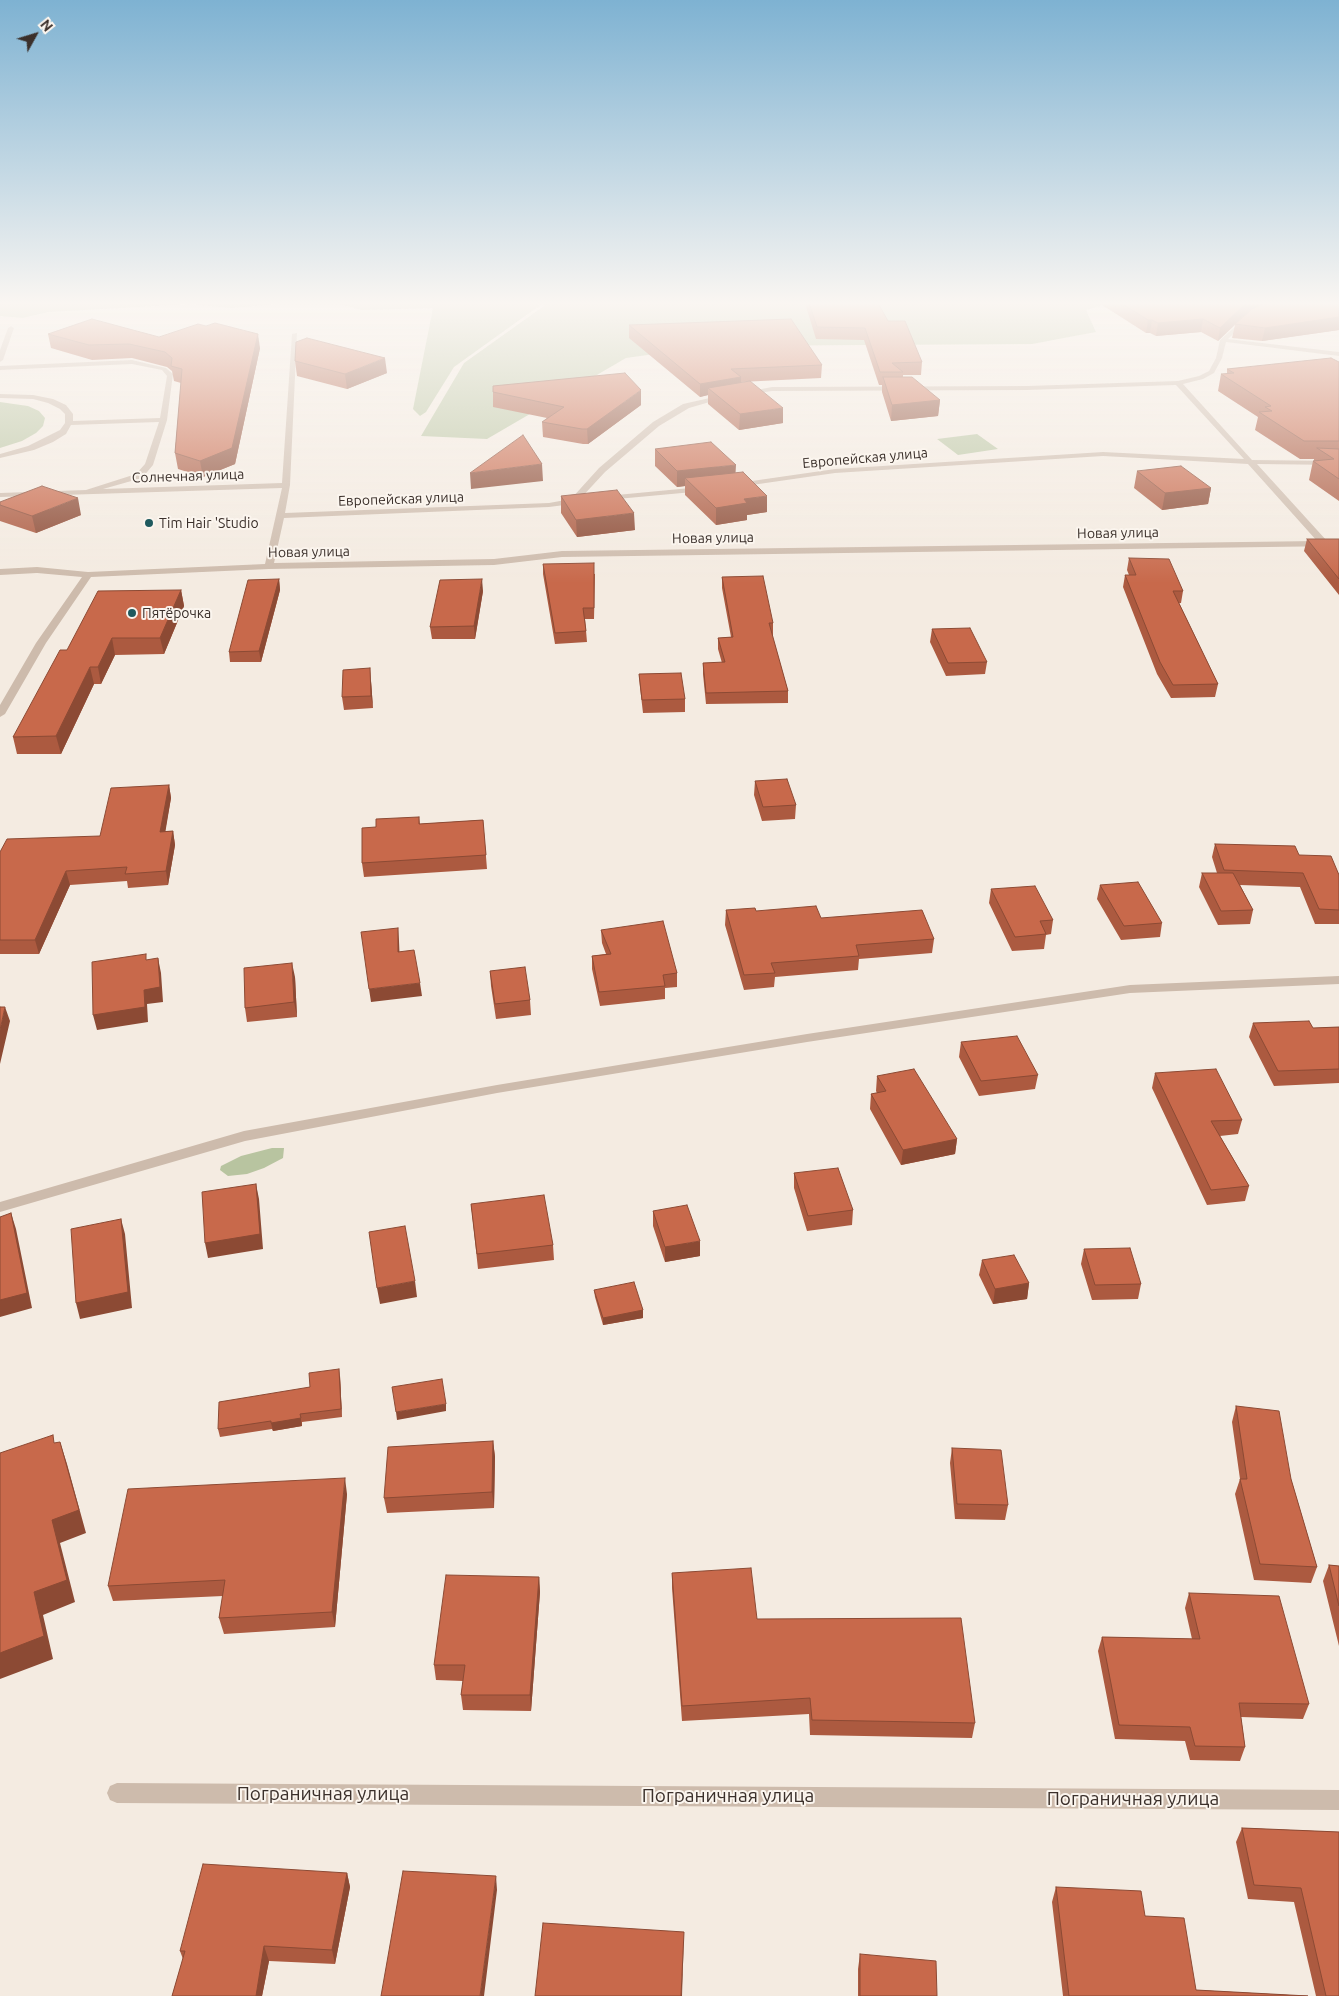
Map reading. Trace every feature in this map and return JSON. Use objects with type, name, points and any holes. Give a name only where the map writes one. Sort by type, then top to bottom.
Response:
[{"type":"street","points":[[0,456],[31,448],[50,440],[62,432],[69,423],[69,414],[63,407],[50,401],[33,397],[5,396]]},
{"type":"street","name":"Солнечная улица","points":[[90,490],[139,476],[149,465],[163,420],[167,396]]},
{"type":"street","points":[[269,566],[286,485],[291,396]]},
{"type":"street","points":[[574,501],[602,470],[656,424],[686,406],[724,396]]},
{"type":"street","points":[[1190,396],[1325,544]]},
{"type":"street","points":[[69,423],[163,420]]},
{"type":"street","name":"Европейская улица","points":[[733,486],[835,471],[1103,454],[1250,462],[1339,463]]},
{"type":"street","name":"Солнечная улица","points":[[0,495],[90,490],[153,490],[286,485]]},
{"type":"street","name":"Европейская улица","points":[[280,516],[549,505],[714,488]]},
{"type":"street","name":"Новая улица","points":[[0,572],[37,570],[88,575],[269,566],[494,562],[562,554],[1339,544]]},
{"type":"street","points":[[0,714],[41,643],[88,575]]},
{"type":"street","points":[[0,1206],[244,1136],[497,1089],[797,1040],[1130,989],[1339,980]]},
{"type":"street","name":"Пограничная улица","points":[[117,1793],[1339,1800]]},
{"type":"green space","points":[[416,396],[436,396],[426,412],[420,416],[413,409]]},
{"type":"green space","points":[[444,396],[561,396],[487,439],[421,436]]},
{"type":"green space","points":[[0,402],[28,406],[39,411],[45,418],[43,426],[36,433],[22,441],[0,448]]},
{"type":"green space","points":[[977,434],[998,449],[958,455],[937,439]]},
{"type":"green space","points":[[272,1148],[284,1148],[283,1158],[264,1168],[247,1174],[228,1176],[220,1170],[221,1166],[241,1156]]},
{"type":"building","points":[[180,396],[244,396],[232,448],[200,461],[175,453]]},
{"type":"building","points":[[513,396],[632,396],[587,429],[542,422],[564,407]]},
{"type":"building","points":[[718,396],[769,396],[783,408],[740,414]]},
{"type":"building","points":[[889,396],[935,396],[940,400],[892,405]]},
{"type":"building","points":[[1256,396],[1339,396],[1339,441],[1304,441],[1259,412],[1272,411],[1265,407],[1271,406]]},
{"type":"building","points":[[523,435],[542,464],[470,473]]},
{"type":"building","points":[[711,442],[736,465],[677,471],[655,449]]},
{"type":"building","points":[[1317,448],[1339,449],[1339,479],[1313,461],[1334,459]]},
{"type":"building","points":[[1181,466],[1211,488],[1165,493],[1137,471]]},
{"type":"building","points":[[743,472],[767,496],[744,499],[747,503],[716,508],[685,478]]},
{"type":"building","points":[[42,486],[78,498],[32,516],[0,505],[0,502]]},
{"type":"building","points":[[617,490],[634,513],[576,520],[561,496]]},
{"type":"building","points":[[1307,539],[1339,539],[1339,579]]},
{"type":"building","points":[[1129,558],[1169,559],[1183,591],[1173,591],[1218,684],[1173,685],[1160,662],[1125,575],[1136,575]]},
{"type":"building","points":[[594,563],[594,608],[583,608],[586,631],[555,633],[543,564]]},
{"type":"building","points":[[763,576],[773,623],[769,623],[788,691],[706,693],[703,663],[725,662],[718,638],[733,637],[722,577]]},
{"type":"building","points":[[279,579],[259,651],[229,652],[248,580]]},
{"type":"building","points":[[482,579],[474,626],[430,627],[440,580]]},
{"type":"building","points":[[181,590],[160,638],[112,638],[98,667],[90,667],[56,736],[13,737],[60,650],[67,650],[98,591]]},
{"type":"building","points":[[970,628],[987,662],[948,663],[932,629]]},
{"type":"building","points":[[370,668],[371,696],[342,697],[343,670]]},
{"type":"building","points":[[681,673],[685,699],[642,700],[639,674]]},
{"type":"building","points":[[787,779],[796,805],[763,807],[755,781]]},
{"type":"building","points":[[169,785],[160,832],[173,831],[166,871],[125,874],[127,867],[66,871],[35,940],[0,940],[0,852],[7,839],[100,836],[111,788]]},
{"type":"building","points":[[419,817],[419,824],[483,820],[486,855],[362,863],[362,828],[376,827],[376,819]]},
{"type":"building","points":[[1215,844],[1295,846],[1299,855],[1331,856],[1339,875],[1339,910],[1319,909],[1303,873],[1224,870]]},
{"type":"building","points":[[1202,873],[1233,873],[1253,910],[1221,911]]},
{"type":"building","points":[[1138,882],[1162,923],[1124,926],[1100,885]]},
{"type":"building","points":[[1035,886],[1053,920],[1040,921],[1046,934],[1015,937],[991,889]]},
{"type":"building","points":[[816,906],[821,918],[922,910],[934,939],[856,945],[859,956],[771,963],[775,973],[744,975],[726,910],[755,908],[756,911]]},
{"type":"building","points":[[663,921],[677,973],[663,975],[665,986],[599,992],[592,956],[611,954],[601,930]]},
{"type":"building","points":[[398,928],[398,952],[414,950],[420,983],[369,989],[361,932]]},
{"type":"building","points":[[146,954],[146,960],[158,958],[160,987],[144,990],[145,1007],[93,1015],[92,962]]},
{"type":"building","points":[[292,963],[294,1002],[245,1008],[244,968]]},
{"type":"building","points":[[525,967],[530,1000],[495,1004],[490,971]]},
{"type":"building","points":[[0,1007],[5,1007],[0,1030]]},
{"type":"building","points":[[1309,1021],[1313,1028],[1339,1027],[1339,1069],[1278,1071],[1253,1023]]},
{"type":"building","points":[[1017,1036],[1038,1075],[981,1081],[961,1042]]},
{"type":"building","points":[[914,1069],[957,1139],[903,1150],[871,1094],[886,1091],[877,1076]]},
{"type":"building","points":[[1216,1069],[1242,1120],[1211,1121],[1249,1186],[1211,1190],[1155,1073]]},
{"type":"building","points":[[838,1168],[853,1210],[808,1216],[794,1173]]},
{"type":"building","points":[[256,1184],[260,1234],[205,1243],[202,1192]]},
{"type":"building","points":[[544,1195],[553,1245],[477,1254],[471,1204]]},
{"type":"building","points":[[687,1205],[700,1241],[665,1247],[653,1211]]},
{"type":"building","points":[[11,1213],[27,1293],[0,1300],[0,1217]]},
{"type":"building","points":[[121,1219],[128,1292],[76,1303],[71,1229]]},
{"type":"building","points":[[405,1226],[415,1281],[377,1288],[369,1232]]},
{"type":"building","points":[[1130,1248],[1141,1284],[1095,1285],[1084,1249]]},
{"type":"building","points":[[1014,1255],[1029,1283],[995,1289],[982,1260]]},
{"type":"building","points":[[634,1282],[643,1310],[603,1318],[594,1290]]},
{"type":"building","points":[[339,1369],[341,1409],[300,1414],[301,1418],[271,1423],[271,1421],[218,1429],[219,1402],[310,1387],[309,1373]]},
{"type":"building","points":[[442,1379],[446,1404],[396,1412],[392,1387]]},
{"type":"building","points":[[1236,1406],[1279,1411],[1291,1479],[1317,1567],[1260,1564],[1240,1479],[1247,1479]]},
{"type":"building","points":[[53,1435],[54,1443],[60,1442],[79,1510],[52,1520],[67,1580],[34,1592],[44,1636],[0,1653],[0,1453]]},
{"type":"building","points":[[493,1441],[492,1492],[384,1498],[388,1447]]},
{"type":"building","points":[[952,1448],[1001,1450],[1008,1505],[957,1504]]},
{"type":"building","points":[[345,1478],[332,1612],[219,1618],[225,1580],[108,1586],[128,1489]]},
{"type":"building","points":[[1329,1565],[1339,1566],[1339,1606]]},
{"type":"building","points":[[751,1568],[757,1619],[961,1618],[975,1723],[812,1720],[810,1698],[682,1706],[672,1573]]},
{"type":"building","points":[[446,1575],[539,1577],[530,1695],[461,1695],[465,1665],[434,1665]]},
{"type":"building","points":[[1189,1593],[1279,1596],[1309,1704],[1239,1703],[1245,1747],[1195,1746],[1190,1727],[1119,1725],[1102,1637],[1200,1639]]},
{"type":"building","points":[[1242,1828],[1339,1832],[1339,1996],[1326,1996],[1301,1888],[1254,1885]]},
{"type":"building","points":[[203,1864],[347,1873],[332,1950],[264,1946],[256,1996],[172,1996],[185,1951],[180,1951]]},
{"type":"building","points":[[403,1871],[496,1876],[480,1996],[381,1996]]},
{"type":"building","points":[[1056,1887],[1141,1891],[1145,1916],[1184,1918],[1196,1990],[1308,1996],[1069,1996]]},
{"type":"building","points":[[543,1923],[684,1932],[681,1996],[535,1996]]},
{"type":"building","points":[[860,1954],[936,1961],[937,1996],[860,1996]]},
{"type":"place","name":"Tim Hair 'Studio","points":[[149,523]]},
{"type":"place","name":"Пятёрочка","points":[[132,613]]}]
